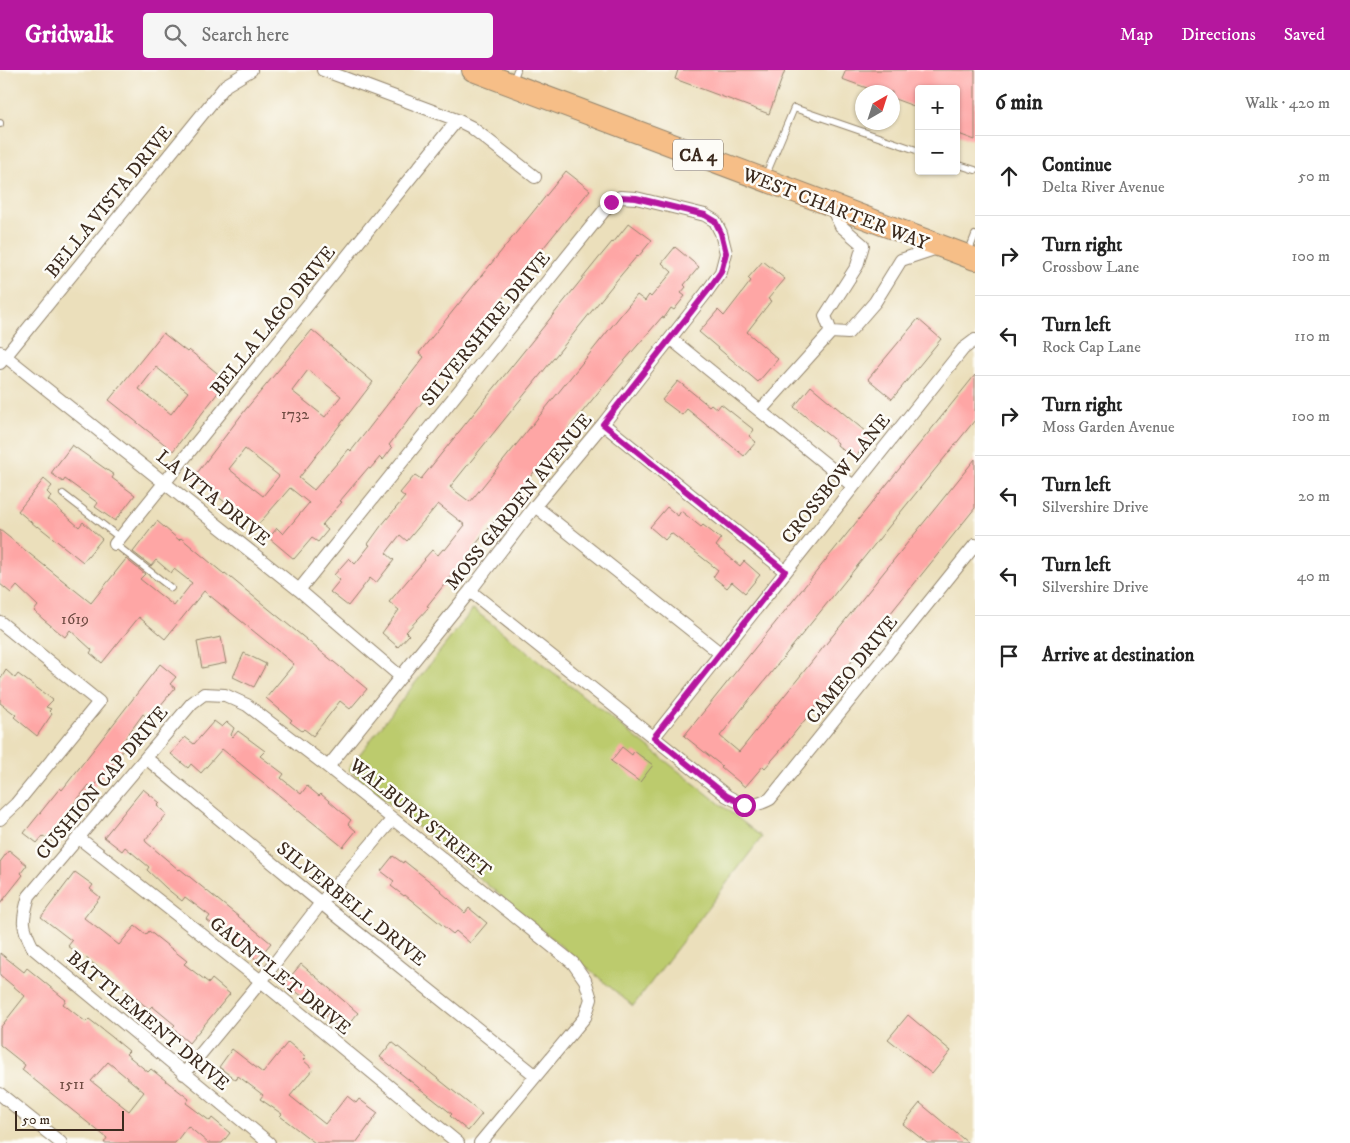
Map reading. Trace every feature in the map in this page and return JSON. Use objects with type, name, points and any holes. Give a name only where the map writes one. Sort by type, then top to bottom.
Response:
[{"type":"highway","name":"WEST CHARTER WAY","points":[[476,70],[514,77],[764,180],[971,258]]},
{"type":"street","name":"BELLA VISTA DRIVE","points":[[2,357],[226,85],[250,70]]},
{"type":"street","points":[[324,70],[471,127],[534,178]]},
{"type":"street","name":"BELLA LAGO DRIVE","points":[[118,541],[457,120]]},
{"type":"street","name":"SILVERSHIRE DRIVE","points":[[299,590],[611,202],[620,197],[636,198],[705,215],[715,221],[721,233],[726,253]]},
{"type":"street","points":[[831,206],[841,226],[863,245],[857,266],[825,316],[832,332]]},
{"type":"street","points":[[832,332],[848,333],[875,302],[901,260],[941,247]]},
{"type":"street","name":"MOSS GARDEN AVENUE","points":[[328,767],[671,339],[721,272],[726,253]]},
{"type":"street","points":[[760,410],[832,332]]},
{"type":"street","points":[[671,339],[853,486]]},
{"type":"street","name":"CROSSBOW LANE","points":[[654,737],[963,349],[975,340]]},
{"type":"street","name":"LA VITA DRIVE","points":[[2,357],[165,482],[299,590],[401,677]]},
{"type":"street","points":[[603,424],[785,571]]},
{"type":"street","points":[[536,506],[720,653]]},
{"type":"street","name":"CAMEO DRIVE","points":[[654,737],[727,796],[750,806],[761,804],[770,799],[975,545]]},
{"type":"street","points":[[470,591],[654,737]]},
{"type":"street","points":[[0,622],[99,702],[16,804],[0,820]]},
{"type":"street","name":"CUSHION CAP DRIVE","points":[[23,916],[29,896],[192,703],[204,694],[225,695]]},
{"type":"street","name":"WALBURY STREET","points":[[225,695],[247,705],[328,767],[573,963],[585,980],[590,999],[585,1017],[535,1075]]},
{"type":"street","name":"SILVERBELL DRIVE","points":[[146,758],[321,903],[535,1075]]},
{"type":"street","points":[[184,1074],[262,982],[321,903],[392,820]]},
{"type":"street","name":"GAUNTLET DRIVE","points":[[79,838],[262,982],[458,1143]]},
{"type":"street","name":"BATTLEMENT DRIVE","points":[[23,916],[24,931],[33,948],[269,1143]]},
{"type":"street","points":[[480,1143],[535,1075]]},
{"type":"street","points":[[0,1094],[61,1143]]},
{"type":"lane","points":[[764,180],[794,108],[915,150]]},
{"type":"lane","points":[[960,165],[975,170]]},
{"type":"lane","points":[[971,258],[975,235]]},
{"type":"lane","points":[[63,494],[171,588]]},
{"type":"green space","points":[[473,609],[762,837],[633,1006],[348,769]]},
{"type":"building","points":[[678,70],[785,70],[769,114],[675,79]]},
{"type":"building","points":[[846,70],[975,70],[975,140],[960,134],[960,85],[915,85],[915,107],[900,101],[900,85],[859,85],[842,79]]},
{"type":"building","points":[[566,171],[590,190],[440,376],[442,377],[389,445],[392,448],[383,460],[380,457],[370,469],[368,468],[340,501],[342,502],[322,525],[328,530],[318,542],[312,538],[294,559],[269,538],[277,528],[283,534],[309,503],[290,488],[257,526],[194,477],[246,409],[312,330],[373,382],[299,478],[314,490],[349,449],[351,451],[424,357],[419,353]],"holes":[[[308,370],[341,396],[325,417],[292,391]],[[245,449],[279,476],[263,496],[229,469]]]},
{"type":"building","points":[[629,223],[652,240],[616,281],[450,487],[470,502],[637,295],[645,301],[649,295],[651,297],[672,272],[662,263],[675,247],[699,267],[684,285],[686,287],[681,293],[685,296],[674,310],[671,308],[664,318],[662,317],[613,374],[472,549],[476,552],[456,570],[427,606],[429,607],[406,632],[409,635],[398,647],[382,633],[399,610],[389,602],[432,550],[438,555],[443,549],[445,550],[465,525],[438,504],[407,541],[400,535],[386,553],[394,560],[376,583],[370,578],[348,606],[330,592],[340,580],[334,575],[349,558],[355,564],[370,545],[368,544],[381,526],[405,497],[400,493],[415,475],[421,479]]},
{"type":"building","points":[[763,261],[785,279],[768,299],[771,301],[747,332],[778,359],[758,382],[699,332],[718,310],[724,316],[751,281],[748,278]]},
{"type":"building","points":[[918,319],[941,339],[892,399],[868,379]]},
{"type":"building","points":[[163,333],[187,352],[189,350],[227,381],[173,451],[109,400]],"holes":[[[156,367],[188,392],[171,414],[139,389]]]},
{"type":"building","points":[[975,375],[975,420],[720,736],[739,752],[975,459],[975,508],[780,751],[765,768],[763,766],[745,787],[684,736]]},
{"type":"building","points":[[678,381],[709,406],[711,404],[717,409],[721,404],[754,430],[749,436],[756,442],[744,456],[687,409],[682,415],[662,400]]},
{"type":"building","points":[[811,386],[872,437],[854,459],[837,445],[838,443],[794,407]]},
{"type":"building","points":[[72,445],[114,475],[112,478],[135,495],[115,521],[95,507],[98,503],[65,479],[63,482],[51,473]]},
{"type":"building","points":[[44,479],[52,486],[47,492],[51,496],[48,500],[79,527],[83,522],[102,539],[83,562],[18,511]]},
{"type":"building","points":[[667,507],[678,516],[681,511],[701,527],[703,525],[721,539],[716,546],[740,566],[744,561],[760,575],[745,593],[732,582],[727,588],[713,577],[718,570],[671,533],[665,540],[650,527]]},
{"type":"building","points":[[157,521],[179,540],[181,538],[225,573],[367,689],[350,709],[340,701],[313,736],[290,722],[292,720],[266,698],[294,664],[204,591],[165,639],[139,617],[102,663],[90,653],[92,650],[70,630],[65,637],[34,611],[38,606],[17,586],[11,593],[0,584],[0,530],[91,603],[126,559],[145,574],[140,579],[174,606],[192,583],[174,569],[171,573],[156,560],[151,566],[133,552]]},
{"type":"building","points":[[221,637],[226,663],[202,668],[197,642]]},
{"type":"building","points":[[244,653],[266,664],[254,687],[233,677]]},
{"type":"building","points":[[160,664],[176,677],[170,684],[175,688],[149,719],[143,714],[119,747],[123,750],[93,788],[89,785],[69,810],[72,813],[57,831],[59,832],[51,842],[43,836],[37,843],[24,833],[60,788],[62,790]]},
{"type":"building","points":[[6,670],[15,678],[18,674],[53,700],[46,707],[51,709],[49,711],[52,714],[37,736],[14,717],[16,715],[0,703],[0,680]]},
{"type":"building","points":[[214,721],[222,727],[227,722],[234,728],[231,735],[233,737],[238,731],[265,751],[260,756],[284,774],[281,778],[301,794],[307,786],[319,796],[321,794],[351,820],[348,824],[356,831],[343,847],[222,749],[201,773],[191,764],[188,768],[171,754],[185,737],[194,744]]},
{"type":"building","points":[[622,747],[632,755],[634,751],[653,765],[640,782],[611,761]]},
{"type":"building","points":[[143,789],[160,803],[157,806],[167,814],[145,840],[146,842],[271,943],[257,960],[207,920],[210,916],[185,897],[182,901],[166,888],[147,870],[149,867],[125,847],[122,851],[104,837]]},
{"type":"building","points":[[9,850],[27,865],[21,873],[23,875],[0,904],[0,862]]},
{"type":"building","points":[[393,856],[403,863],[404,861],[442,891],[465,913],[469,908],[487,923],[470,943],[456,931],[453,934],[391,886],[394,881],[381,871]]},
{"type":"building","points":[[75,872],[93,885],[90,889],[100,897],[84,918],[119,945],[135,926],[146,935],[149,931],[187,961],[184,964],[209,983],[212,979],[230,994],[189,1043],[172,1028],[175,1025],[152,1006],[149,1009],[85,957],[68,946],[72,941],[41,917]]},
{"type":"building","points":[[0,953],[24,972],[27,968],[66,1000],[63,1004],[86,1022],[89,1019],[129,1051],[126,1054],[148,1072],[151,1069],[189,1099],[186,1103],[210,1121],[212,1118],[230,1133],[222,1143],[208,1143],[188,1126],[175,1143],[104,1143],[107,1138],[22,1070],[25,1065],[0,1045],[0,1028],[25,996],[0,975]],"holes":[[[108,1062],[144,1092],[129,1111],[91,1081]]]},
{"type":"building","points":[[301,964],[358,1013],[343,1031],[326,1016],[329,1013],[306,993],[303,997],[285,983]]},
{"type":"building","points":[[908,1015],[951,1051],[932,1074],[888,1039]]},
{"type":"building","points":[[288,1042],[306,1057],[303,1060],[313,1069],[290,1096],[325,1124],[347,1096],[356,1103],[359,1099],[378,1113],[356,1143],[315,1143],[280,1116],[282,1114],[260,1099],[263,1095],[238,1076],[236,1080],[219,1067],[232,1049],[263,1073]]},
{"type":"building","points":[[392,1042],[482,1114],[468,1131],[450,1116],[452,1114],[380,1057]]},
{"type":"building","points":[[920,1103],[968,1143],[927,1143],[903,1124]]},
{"type":"route","points":[[611,202],[620,197],[636,198],[705,215],[715,221],[721,233],[726,253],[721,272],[706,293],[603,424],[785,571],[654,737],[727,796],[744,805]]}]
